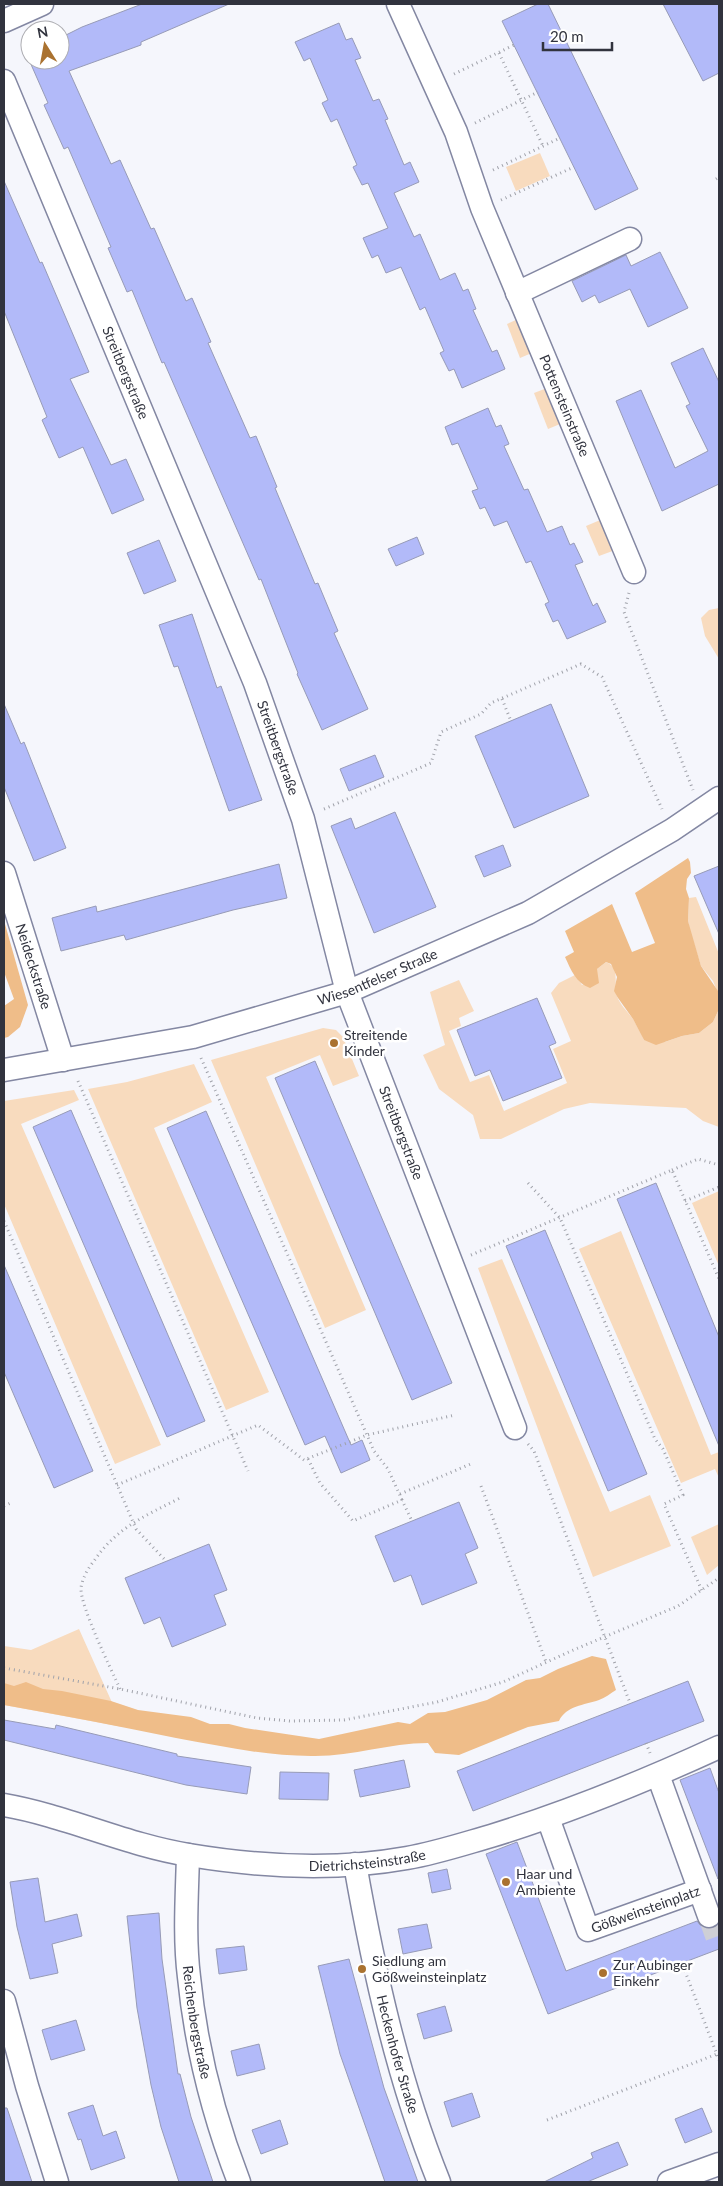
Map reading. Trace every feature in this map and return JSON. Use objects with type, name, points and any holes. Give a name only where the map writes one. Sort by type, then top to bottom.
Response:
[{"type":"street","points":[[4,21],[42,4]]},
{"type":"street","name":"Pottensteinstraße","points":[[398,4],[456,132],[482,208],[634,572]]},
{"type":"street","name":"Streitbergstraße","points":[[4,81],[255,683],[303,819],[347,992],[515,1428]]},
{"type":"street","points":[[517,293],[630,239]]},
{"type":"street","name":"Wiesentfelser Straße","points":[[4,1070],[193,1037],[347,992],[528,913],[672,830],[719,798]]},
{"type":"street","name":"Neideckstraße","points":[[4,873],[63,1060]]},
{"type":"street","name":"Dietrichsteinstraße","points":[[4,1805],[188,1855],[279,1865],[321,1866],[355,1864],[406,1858],[440,1851],[548,1818],[658,1775],[719,1747]]},
{"type":"street","name":"Gößweinsteinplatz","points":[[548,1818],[588,1930],[700,1890],[658,1775]]},
{"type":"street","name":"Reichenbergstraße","points":[[188,1855],[186,1921],[188,1975],[196,2031],[203,2072],[223,2142],[238,2182]]},
{"type":"street","name":"Heckenhofer Straße","points":[[355,1864],[386,2018],[405,2087],[439,2182]]},
{"type":"street","points":[[700,1890],[709,1916]]},
{"type":"street","points":[[4,2001],[27,2086],[57,2182]]},
{"type":"street","points":[[669,2182],[719,2164]]},
{"type":"path","points":[[434,84],[514,45]]},
{"type":"path","points":[[499,53],[543,146]]},
{"type":"path","points":[[456,132],[538,92]]},
{"type":"path","points":[[472,180],[560,138]]},
{"type":"path","points":[[482,208],[574,167]]},
{"type":"path","points":[[634,572],[624,612],[701,811]]},
{"type":"path","points":[[303,819],[431,763],[441,732],[481,714],[491,703],[581,664],[602,677],[672,830]]},
{"type":"path","points":[[502,699],[511,721]]},
{"type":"path","points":[[200,1055],[374,1451],[388,1469],[412,1521]]},
{"type":"path","points":[[78,1082],[248,1471]]},
{"type":"path","points":[[452,1262],[698,1159],[719,1165]]},
{"type":"path","points":[[672,1170],[719,1279]]},
{"type":"path","points":[[528,1184],[560,1218],[655,1440],[663,1449],[683,1495],[664,1504],[702,1591]]},
{"type":"path","points":[[685,1201],[719,1187]]},
{"type":"path","points":[[4,1221],[136,1529],[166,1561]]},
{"type":"path","points":[[117,1485],[258,1425],[300,1459],[308,1459],[367,1435],[455,1415]]},
{"type":"path","points":[[308,1459],[320,1484],[353,1521],[402,1500]]},
{"type":"path","points":[[400,1494],[473,1463]]},
{"type":"path","points":[[539,1464],[630,1703]]},
{"type":"path","points":[[482,1486],[546,1662]]},
{"type":"path","points":[[120,1689],[84,1604],[81,1589],[85,1576],[100,1552],[111,1539],[134,1522],[180,1498]]},
{"type":"path","points":[[4,1506],[13,1502]]},
{"type":"path","points":[[4,1668],[120,1689],[257,1718],[290,1721],[344,1720],[402,1711],[476,1692],[519,1676],[546,1662],[678,1606],[719,1578]]},
{"type":"path","points":[[646,1744],[649,1753]]},
{"type":"path","points":[[685,1970],[719,2060]]},
{"type":"path","points":[[547,2120],[717,2054]]},
{"type":"shaded area","points":[[540,153],[550,176],[516,191],[506,167]]},
{"type":"shaded area","points":[[527,315],[541,349],[520,358],[507,324]]},
{"type":"shaded area","points":[[547,388],[565,422],[548,429],[534,393]]},
{"type":"shaded area","points":[[605,518],[618,549],[599,556],[586,526]]},
{"type":"shaded area","points":[[719,608],[719,659],[705,636],[701,618],[709,610]]},
{"type":"shaded area","points":[[688,858],[691,873],[687,879],[686,889],[689,898],[688,921],[701,966],[718,991],[719,1009],[713,1022],[699,1033],[682,1036],[656,1045],[644,1040],[633,1019],[614,991],[617,977],[611,964],[606,962],[597,969],[599,983],[590,988],[581,983],[565,957],[574,952],[565,931],[612,904],[632,952],[655,943],[635,893]]},
{"type":"shaded area","points":[[696,897],[719,954],[719,996],[713,981],[701,966],[690,931],[688,921],[689,898]]},
{"type":"shaded area","points":[[5,924],[28,1005],[20,1027],[4,1038],[4,1006],[14,999],[4,972]]},
{"type":"shaded area","points":[[606,962],[611,965],[615,972],[618,999],[633,1019],[644,1040],[665,1042],[699,1033],[713,1022],[719,1009],[719,1127],[703,1121],[686,1108],[590,1103],[564,1109],[501,1139],[480,1139],[473,1115],[439,1089],[423,1055],[445,1045],[430,992],[459,980],[474,1011],[459,1018],[461,1026],[449,1031],[470,1082],[489,1075],[504,1111],[567,1083],[553,1049],[571,1041],[551,993],[559,983],[575,975],[582,985],[597,975],[597,969]]},
{"type":"shaded area","points":[[323,1028],[336,1030],[343,1037],[359,1076],[333,1086],[320,1055],[266,1077],[366,1310],[325,1328],[211,1060]]},
{"type":"shaded area","points":[[194,1064],[212,1102],[154,1128],[269,1392],[226,1410],[88,1089],[127,1082]]},
{"type":"shaded area","points":[[74,1090],[79,1100],[21,1124],[161,1445],[115,1464],[4,1204],[4,1101]]},
{"type":"shaded area","points":[[719,1191],[719,1266],[692,1203]]},
{"type":"shaded area","points":[[621,1231],[711,1455],[719,1452],[719,1478],[715,1469],[681,1483],[579,1249]]},
{"type":"shaded area","points":[[502,1259],[610,1512],[650,1495],[671,1546],[593,1577],[478,1268]]},
{"type":"shaded area","points":[[719,1524],[719,1565],[707,1575],[691,1537]]},
{"type":"shaded area","points":[[79,1629],[123,1727],[4,1705],[4,1646],[31,1650]]},
{"type":"shaded area","points":[[592,1656],[606,1659],[616,1690],[601,1699],[571,1709],[559,1721],[528,1727],[459,1755],[435,1753],[428,1743],[398,1745],[326,1756],[294,1756],[243,1750],[4,1705],[4,1683],[14,1686],[26,1682],[43,1689],[111,1701],[138,1710],[191,1717],[210,1724],[229,1724],[319,1739],[398,1722],[410,1724],[428,1713],[445,1712],[487,1700],[526,1680],[540,1678]]},
{"type":"building","points":[[142,4],[229,4],[141,42],[141,45],[69,71],[111,164],[120,160],[151,229],[154,228],[186,301],[192,298],[211,342],[208,343],[250,438],[256,436],[277,487],[275,488],[315,584],[318,583],[338,631],[334,633],[368,709],[322,730],[297,674],[261,579],[259,580],[164,362],[162,363],[132,290],[127,292],[108,248],[111,247],[68,147],[64,149],[44,105],[48,103],[33,70],[70,70],[70,33]]},
{"type":"building","points":[[538,4],[548,4],[638,189],[595,210],[502,21]]},
{"type":"building","points":[[663,4],[719,4],[719,73],[703,81]]},
{"type":"building","points":[[339,23],[346,40],[352,38],[361,58],[355,60],[373,101],[379,99],[388,119],[385,120],[404,165],[410,162],[419,182],[394,193],[414,237],[420,234],[440,280],[455,273],[463,291],[468,289],[476,309],[473,310],[492,352],[497,350],[505,369],[462,388],[454,369],[449,371],[440,353],[444,351],[425,307],[420,310],[401,267],[386,273],[378,255],[372,258],[363,238],[388,228],[368,183],[362,185],[353,167],[357,165],[337,119],[331,122],[322,103],[328,100],[310,58],[304,61],[295,42]]},
{"type":"building","points":[[4,181],[40,263],[42,262],[89,372],[70,379],[111,465],[126,459],[144,500],[112,514],[83,447],[59,458],[42,420],[47,417],[4,311]]},
{"type":"building","points":[[660,252],[688,308],[648,327],[630,289],[599,303],[595,295],[582,302],[572,281],[626,255],[631,266]]},
{"type":"building","points":[[703,348],[719,382],[719,484],[662,511],[616,401],[641,390],[675,468],[708,451],[686,406],[690,404],[671,363]]},
{"type":"building","points":[[488,408],[496,427],[501,425],[509,444],[504,446],[524,490],[528,489],[547,532],[562,526],[570,545],[574,543],[583,562],[575,565],[593,606],[597,603],[606,622],[567,639],[558,620],[553,622],[545,604],[549,602],[531,561],[526,563],[507,521],[494,526],[485,507],[480,509],[472,491],[478,489],[458,443],[452,445],[445,427]]},
{"type":"building","points":[[417,537],[424,554],[396,566],[388,549]]},
{"type":"building","points":[[159,540],[176,581],[144,594],[127,553]]},
{"type":"building","points":[[192,614],[217,688],[221,686],[262,800],[229,811],[178,666],[174,667],[159,625]]},
{"type":"building","points":[[4,704],[21,744],[24,742],[66,848],[34,861],[4,787]]},
{"type":"building","points":[[551,704],[589,796],[514,828],[475,736]]},
{"type":"building","points":[[375,755],[384,777],[349,791],[340,769]]},
{"type":"building","points":[[395,812],[436,907],[374,933],[331,826],[351,818],[355,829]]},
{"type":"building","points":[[503,845],[511,866],[484,877],[475,856]]},
{"type":"building","points":[[279,864],[287,898],[233,910],[126,940],[124,935],[61,951],[52,918],[96,906],[97,912]]},
{"type":"building","points":[[719,866],[719,934],[694,876]]},
{"type":"building","points":[[537,998],[556,1043],[549,1046],[562,1078],[503,1101],[490,1070],[475,1076],[457,1030]]},
{"type":"building","points":[[315,1061],[452,1383],[412,1400],[275,1078]]},
{"type":"building","points":[[71,1110],[205,1421],[167,1437],[33,1127]]},
{"type":"building","points":[[206,1111],[351,1445],[362,1440],[370,1460],[341,1473],[325,1436],[305,1445],[167,1128]]},
{"type":"building","points":[[656,1183],[719,1337],[719,1446],[617,1199]]},
{"type":"building","points":[[545,1230],[647,1474],[608,1491],[506,1246]]},
{"type":"building","points":[[4,1265],[93,1471],[54,1488],[4,1372]]},
{"type":"building","points":[[459,1502],[478,1548],[465,1554],[477,1583],[422,1605],[411,1575],[394,1582],[375,1536]]},
{"type":"building","points":[[209,1544],[227,1590],[214,1595],[226,1625],[172,1647],[160,1617],[144,1624],[125,1578]]},
{"type":"building","points":[[688,1681],[704,1721],[473,1811],[457,1771]]},
{"type":"building","points":[[4,1720],[55,1729],[56,1725],[177,1754],[177,1756],[251,1767],[247,1794],[186,1785],[4,1740]]},
{"type":"building","points":[[404,1760],[410,1787],[360,1797],[354,1770]]},
{"type":"building","points":[[710,1768],[719,1793],[718,1879],[680,1780]]},
{"type":"building","points":[[280,1772],[329,1773],[328,1800],[279,1799]]},
{"type":"building","points":[[517,1842],[566,1971],[697,1921],[707,1929],[714,1928],[719,1924],[719,1949],[548,2014],[486,1854]]},
{"type":"building","points":[[447,1869],[451,1889],[432,1893],[428,1873]]},
{"type":"building","points":[[38,1878],[45,1922],[77,1914],[82,1936],[52,1944],[58,1973],[30,1979],[17,1927],[10,1882]]},
{"type":"building","points":[[159,1913],[162,1959],[178,2074],[180,2074],[191,2117],[213,2182],[179,2182],[161,2127],[151,2085],[137,2008],[127,1916]]},
{"type":"building","points":[[427,1924],[432,1948],[403,1954],[398,1929]]},
{"type":"building","points":[[244,1946],[247,1970],[219,1974],[216,1949]]},
{"type":"building","points":[[349,1959],[384,2088],[418,2182],[385,2182],[340,2054],[318,1966]]},
{"type":"building","points":[[445,2006],[452,2031],[424,2039],[417,2014]]},
{"type":"building","points":[[76,2020],[85,2050],[51,2060],[42,2030]]},
{"type":"building","points":[[259,2044],[265,2069],[237,2076],[231,2051]]},
{"type":"building","points":[[472,2093],[480,2117],[452,2127],[444,2102]]},
{"type":"building","points":[[93,2105],[103,2136],[116,2131],[125,2158],[91,2170],[81,2139],[78,2140],[68,2113]]},
{"type":"building","points":[[4,2108],[7,2108],[32,2182],[4,2182]]},
{"type":"building","points":[[702,2108],[712,2132],[685,2143],[675,2119]]},
{"type":"building","points":[[280,2120],[288,2144],[261,2154],[252,2130]]},
{"type":"building","points":[[618,2142],[628,2165],[587,2182],[544,2182],[593,2158],[591,2153]]},
{"type":"tunnel","points":[[709,1916],[719,1944]]},
{"type":"place","name":"Streitende Kinder","points":[[334,1043]]},
{"type":"place","name":"Haar und Ambiente","points":[[506,1882]]},
{"type":"place","name":"Siedlung am Gößweinsteinplatz","points":[[362,1969]]},
{"type":"place","name":"Zur Aubinger Einkehr","points":[[603,1973]]}]
